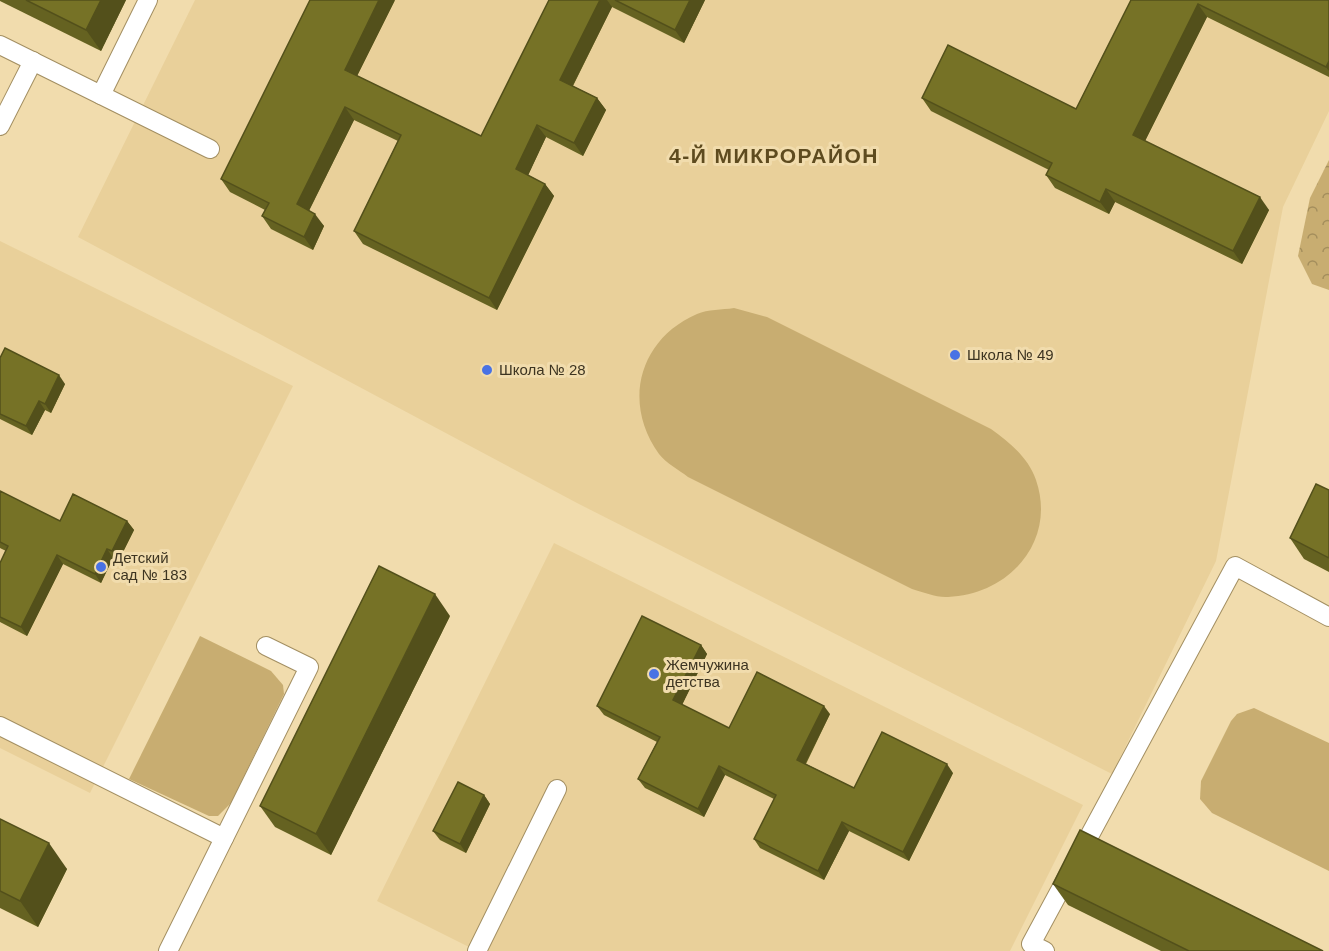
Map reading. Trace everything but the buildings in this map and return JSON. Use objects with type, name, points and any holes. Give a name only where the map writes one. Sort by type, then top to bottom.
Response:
[{"type":"lane","points":[[101,95],[148,0]]},
{"type":"lane","points":[[0,45],[210,149]]},
{"type":"lane","points":[[0,126],[33,61]]},
{"type":"lane","points":[[1045,951],[1031,944],[1235,566],[1329,617]]},
{"type":"lane","points":[[168,951],[309,667],[266,646]]},
{"type":"lane","points":[[0,726],[224,838]]},
{"type":"lane","points":[[477,951],[557,789]]},
{"type":"shaded area","name":"Школа № 49","points":[[195,0],[1329,0],[1329,111],[1283,207],[1216,561],[1112,774],[577,503],[78,237]]},
{"type":"shaded area","name":"Детский сад № 183","points":[[0,241],[293,386],[90,793],[0,748]]},
{"type":"shaded area","name":"Жемчужина детства","points":[[554,543],[1083,805],[1010,951],[477,951],[377,901]]},
{"type":"green space","points":[[1329,160],[1329,290],[1312,284],[1298,256],[1310,198]]},
{"type":"green space","points":[[734,308],[767,317],[991,429],[1011,445],[1033,472],[1041,502],[1040,524],[1023,561],[1008,575],[970,594],[944,597],[912,589],[688,477],[665,460],[648,434],[641,414],[639,394],[642,374],[650,356],[661,339],[677,325],[701,312]]},
{"type":"green space","points":[[200,636],[271,671],[283,685],[284,694],[231,803],[218,816],[209,816],[129,779]]},
{"type":"green space","points":[[1254,708],[1329,743],[1329,871],[1212,813],[1200,799],[1201,781],[1231,721],[1237,714]]},
{"type":"place","name":"Школа № 49","points":[[955,355]]},
{"type":"place","name":"Школа № 28","points":[[487,370]]},
{"type":"place","name":"Детский сад № 183","points":[[101,567]]},
{"type":"place","name":"Жемчужина детства","points":[[654,674]]},
{"type":"district","name":"4-Й МИКРОРАЙОН","points":[[774,156]]}]
